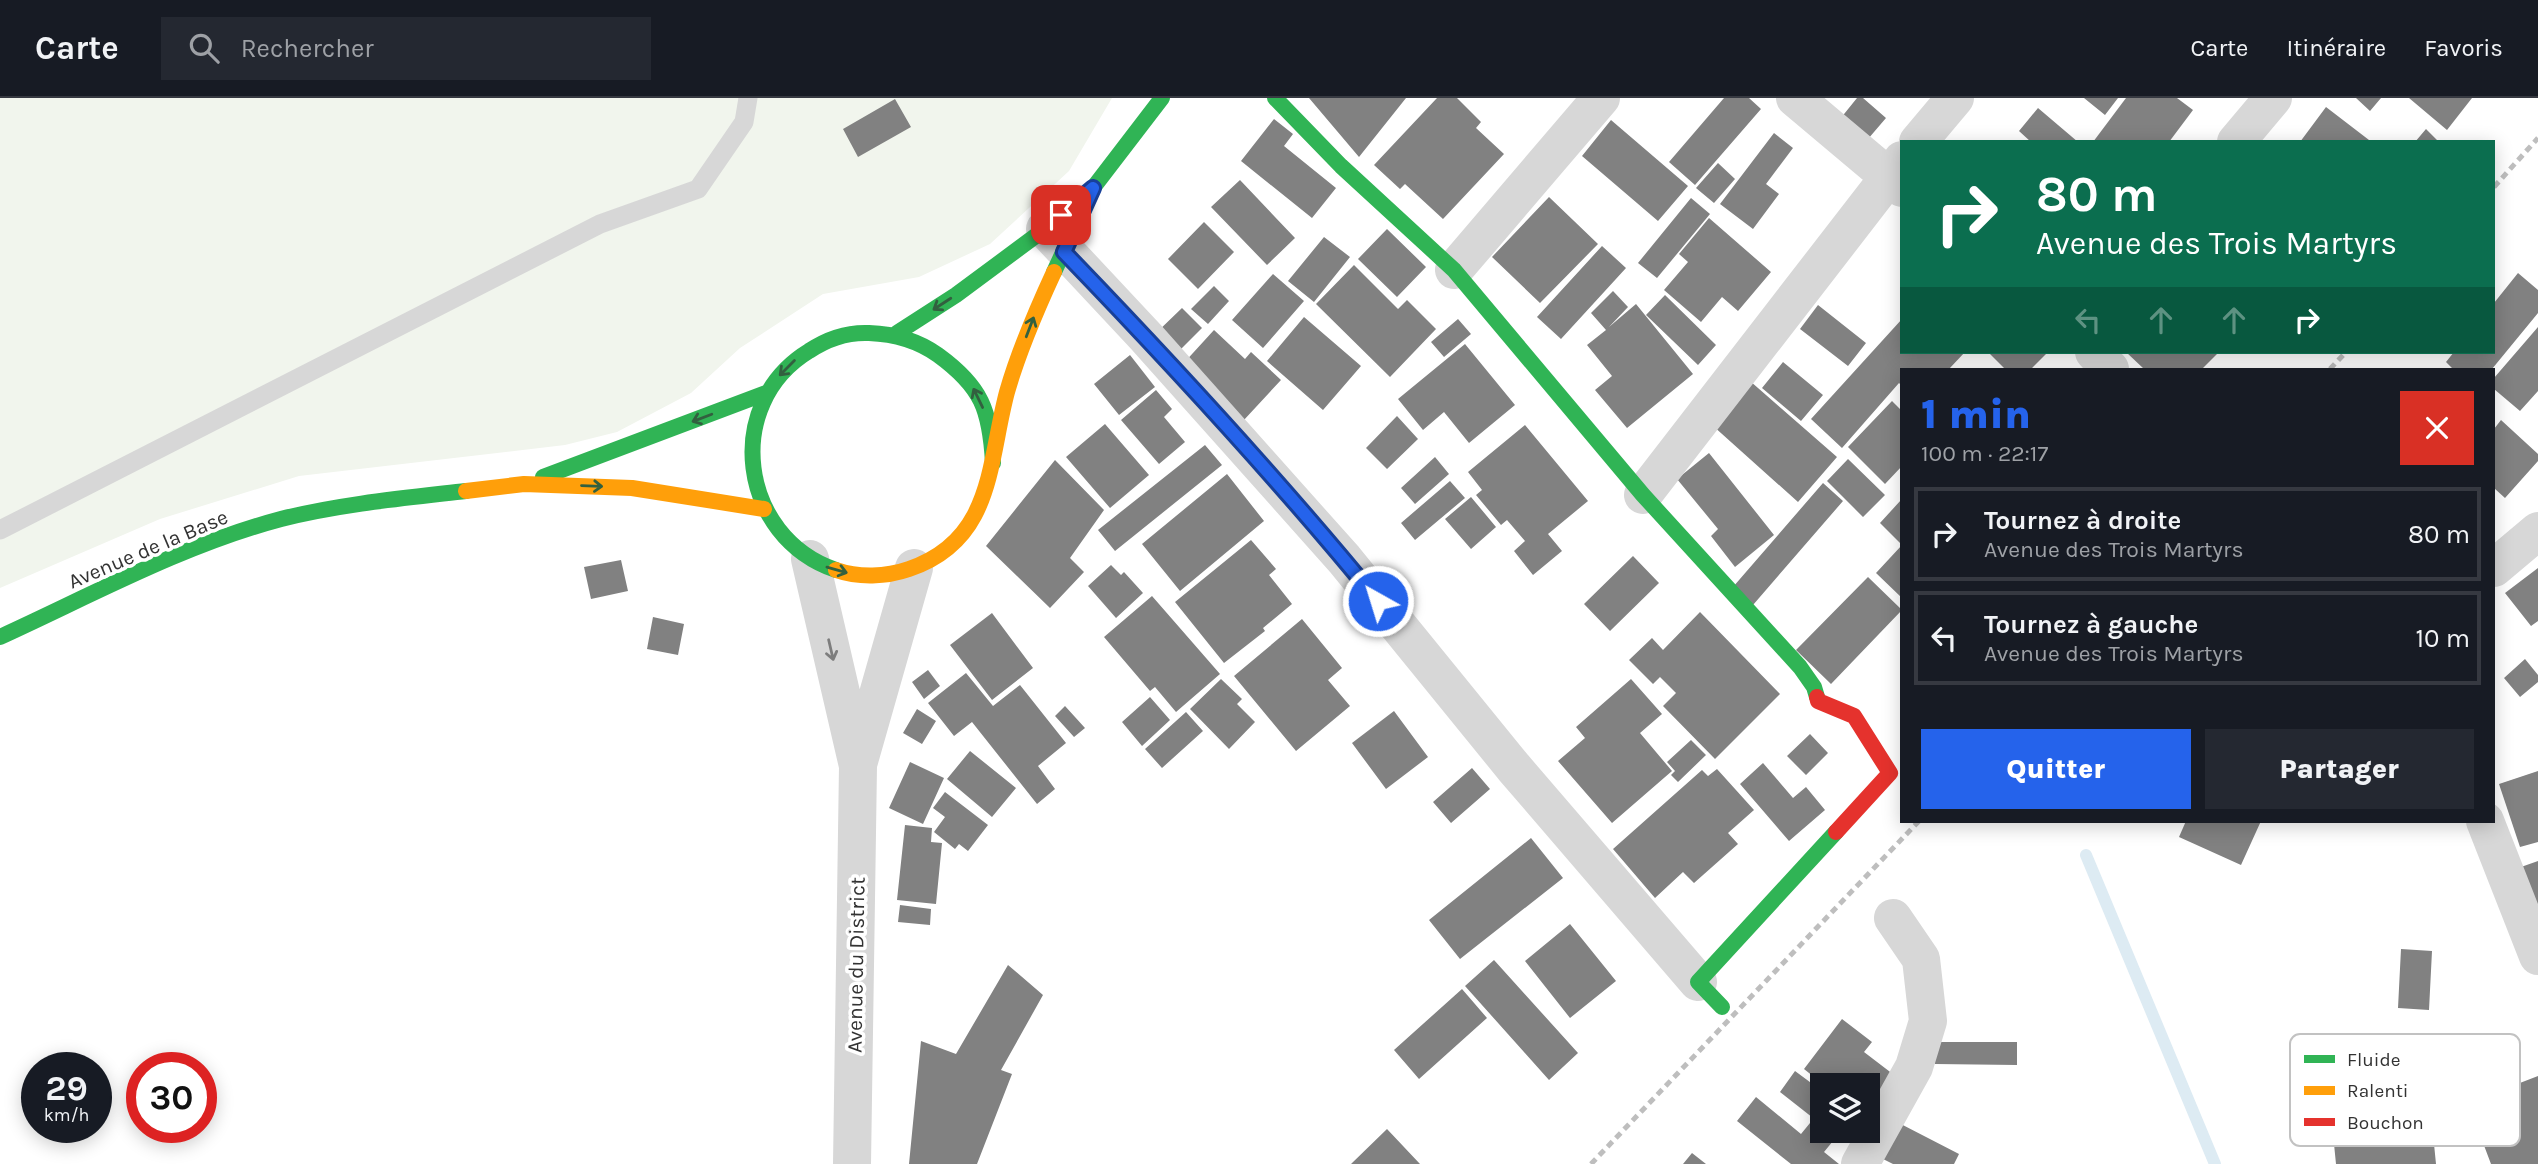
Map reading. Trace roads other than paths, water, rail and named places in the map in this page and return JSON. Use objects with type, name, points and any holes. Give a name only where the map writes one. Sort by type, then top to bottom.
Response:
[{"type":"main road","points":[[993,463],[989,420],[969,380],[938,351],[897,333],[867,331],[836,336],[808,349],[785,368],[766,393],[752,431],[751,471],[764,509],[784,538],[810,559],[835,570],[861,575],[888,574],[914,568],[944,551],[968,527],[985,497],[993,463],[1007,393],[1055,240],[1163,98]]},
{"type":"main road","points":[[1275,98],[1341,166],[1454,270],[1643,495],[1800,667],[1814,687],[1818,701],[1854,716],[1890,774],[1710,994]]},
{"type":"main road","points":[[897,333],[956,295],[1055,240],[1093,188]]},
{"type":"main road","name":"Avenue de la Base","points":[[524,484],[766,393]]},
{"type":"main road","name":"Avenue de la Base","points":[[0,637],[204,544],[282,519],[386,500],[524,484],[632,488],[764,509]]},
{"type":"street","points":[[1454,270],[1601,98]]},
{"type":"street","points":[[1643,495],[1898,175],[1795,98]]},
{"type":"street","points":[[1920,140],[1955,98]]},
{"type":"street","points":[[2237,140],[2273,98]]},
{"type":"street","points":[[1055,240],[1155,347],[1344,559],[1514,768],[1710,994]]},
{"type":"street","points":[[2097,354],[2109,368]]},
{"type":"street","points":[[2495,567],[2538,531]]},
{"type":"street","name":"Avenue du District","points":[[810,559],[858,766],[852,1164]]},
{"type":"street","name":"Avenue du District","points":[[858,766],[914,568]]},
{"type":"street","points":[[2486,823],[2538,956]]},
{"type":"street","points":[[1860,1164],[1914,1067],[1928,1021],[1922,959],[1892,918]]},
{"type":"lane","points":[[0,530],[600,224],[698,189],[744,122],[748,98]]},
{"type":"waterway","points":[[2086,855],[2215,1164]]},
{"type":"railway","points":[[2495,186],[2538,138]]},
{"type":"railway","points":[[2331,368],[2344,354]]},
{"type":"railway","points":[[1591,1164],[1917,823]]}]
